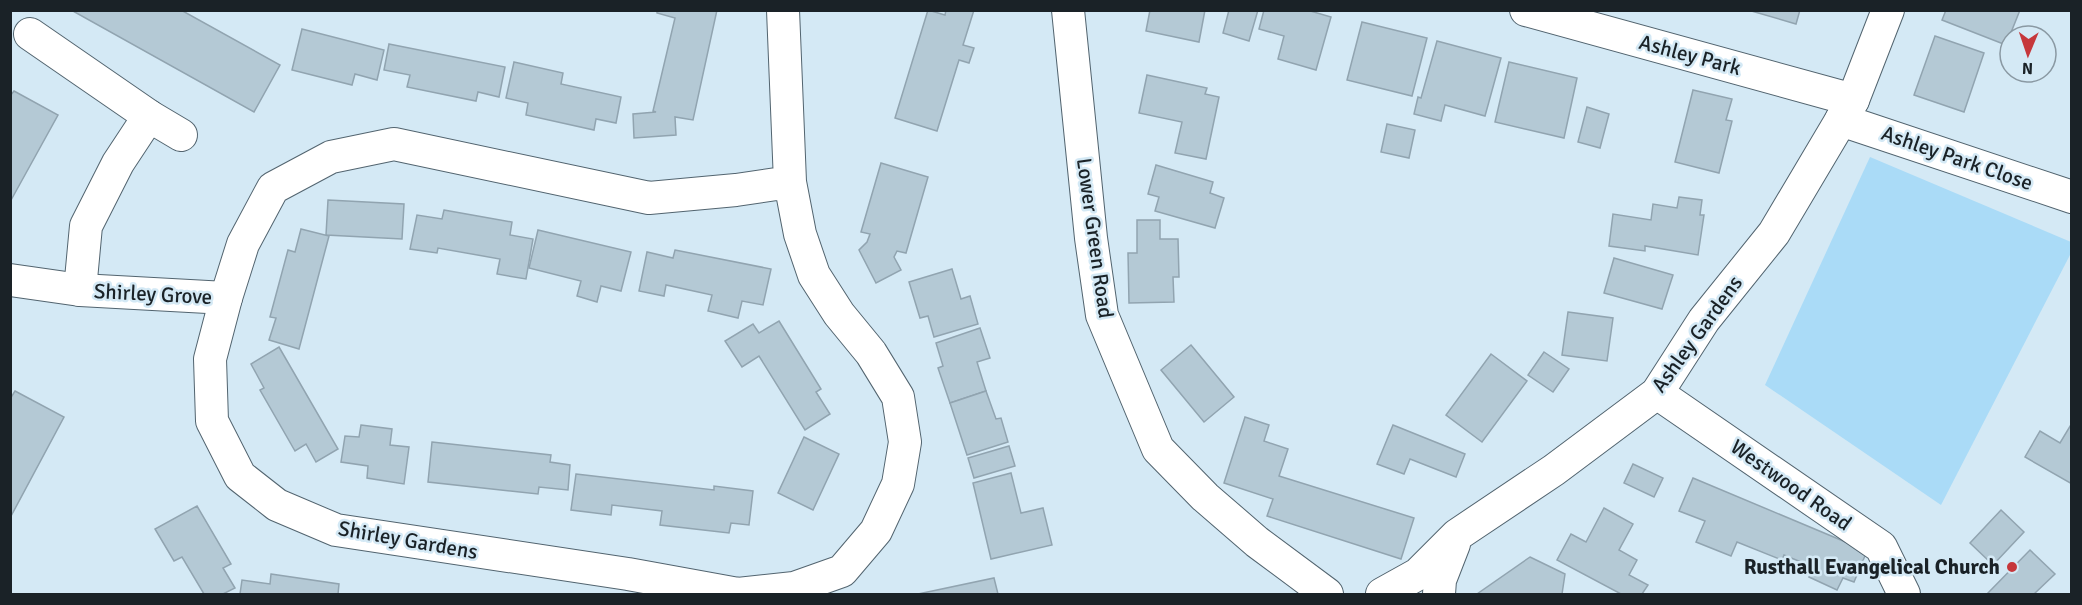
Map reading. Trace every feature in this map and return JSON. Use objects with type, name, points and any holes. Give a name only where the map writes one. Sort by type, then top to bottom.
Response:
[{"type":"street","name":"Shirley Gardens","points":[[783,10],[790,182],[800,234],[813,275],[838,314],[871,353],[897,396],[905,442],[898,484],[876,531],[842,571],[794,588],[738,594],[628,574],[336,530],[277,505],[240,476],[212,421],[210,359],[243,244],[273,188],[331,157],[394,144],[650,198],[790,182]]},
{"type":"street","name":"Lower Green Road","points":[[1068,10],[1091,238],[1102,315],[1158,449],[1205,497],[1248,535],[1327,594]]},
{"type":"street","name":"Ashley Park","points":[[1526,10],[1847,110]]},
{"type":"street","name":"Ashley Gardens","points":[[1382,594],[1418,574],[1457,535],[1554,470],[1657,393],[1704,320],[1774,233],[1847,110],[1888,10]]},
{"type":"street","points":[[30,34],[149,116],[181,135]]},
{"type":"street","name":"Ashley Park Close","points":[[1847,110],[2072,197]]},
{"type":"street","name":"Shirley Grove","points":[[80,290],[86,226],[118,163],[149,116]]},
{"type":"street","name":"Shirley Grove","points":[[10,280],[80,290],[226,298]]},
{"type":"street","name":"Westwood Road","points":[[1657,393],[1881,547],[1904,594]]},
{"type":"street","points":[[1439,594],[1440,580],[1457,535]]},
{"type":"shaded area","points":[[1870,157],[2071,242],[2071,253],[1941,505],[1765,385]]},
{"type":"building","points":[[71,10],[181,10],[280,65],[254,112]]},
{"type":"building","points":[[657,10],[717,10],[693,120],[675,117],[676,135],[634,138],[633,114],[656,112],[653,111],[675,18],[657,13]]},
{"type":"building","points":[[928,10],[945,15],[946,10],[974,10],[963,45],[974,48],[969,63],[959,60],[937,131],[895,118]]},
{"type":"building","points":[[1150,10],[1205,10],[1199,42],[1146,31]]},
{"type":"building","points":[[1229,10],[1258,10],[1249,41],[1223,33]]},
{"type":"building","points":[[1264,10],[1307,10],[1331,17],[1316,70],[1278,59],[1284,36],[1259,29]]},
{"type":"building","points":[[1748,10],[1800,10],[1796,24]]},
{"type":"building","points":[[1946,10],[2020,10],[2014,24],[1998,24],[1998,42],[1942,20]]},
{"type":"building","points":[[1362,22],[1427,38],[1412,96],[1347,80]]},
{"type":"building","points":[[302,29],[384,50],[377,80],[355,74],[352,85],[292,70]]},
{"type":"building","points":[[1935,36],[1984,53],[1964,112],[1914,95]]},
{"type":"building","points":[[1437,41],[1501,58],[1485,116],[1445,105],[1441,121],[1414,114],[1418,97],[1421,98]]},
{"type":"building","points":[[389,44],[505,67],[499,97],[478,92],[476,101],[407,87],[410,75],[384,70]]},
{"type":"building","points":[[514,62],[563,73],[561,84],[621,97],[616,123],[596,119],[594,130],[526,115],[528,103],[506,98]]},
{"type":"building","points":[[1509,62],[1577,78],[1564,138],[1495,122]]},
{"type":"building","points":[[1147,75],[1207,88],[1205,94],[1219,97],[1206,159],[1175,153],[1182,122],[1139,113]]},
{"type":"building","points":[[1693,90],[1732,99],[1726,120],[1732,121],[1719,173],[1675,162]]},
{"type":"building","points":[[14,91],[58,115],[10,202],[10,96]]},
{"type":"building","points":[[1587,107],[1609,114],[1600,148],[1578,142]]},
{"type":"building","points":[[1387,124],[1415,130],[1409,158],[1381,152]]},
{"type":"building","points":[[881,163],[928,177],[906,253],[897,251],[894,257],[901,270],[876,283],[859,250],[867,242],[870,234],[861,232]]},
{"type":"building","points":[[1156,165],[1213,182],[1210,193],[1224,198],[1215,228],[1155,211],[1159,197],[1148,194]]},
{"type":"building","points":[[1679,197],[1702,200],[1700,215],[1704,215],[1698,255],[1645,246],[1645,251],[1609,246],[1613,214],[1651,220],[1653,204],[1677,208]]},
{"type":"building","points":[[328,200],[404,204],[402,239],[326,235]]},
{"type":"building","points":[[444,210],[512,222],[510,235],[533,239],[526,279],[497,274],[500,259],[438,248],[437,253],[410,249],[417,215],[442,219]]},
{"type":"building","points":[[1137,220],[1160,220],[1160,239],[1178,239],[1179,277],[1173,277],[1174,302],[1129,303],[1128,253],[1137,253]]},
{"type":"building","points":[[301,229],[329,236],[299,349],[269,340],[276,318],[270,317],[288,250],[295,252]]},
{"type":"building","points":[[538,230],[631,252],[621,291],[601,286],[597,302],[577,296],[581,281],[529,268]]},
{"type":"building","points":[[675,250],[771,269],[763,305],[742,301],[738,318],[708,311],[712,295],[666,285],[664,296],[639,291],[647,252],[673,258]]},
{"type":"building","points":[[1614,258],[1673,275],[1662,309],[1604,293]]},
{"type":"building","points":[[952,269],[961,299],[970,296],[978,324],[934,337],[928,316],[920,318],[909,282]]},
{"type":"building","points":[[1568,312],[1613,318],[1607,361],[1562,355]]},
{"type":"building","points":[[779,321],[821,389],[816,392],[830,414],[805,430],[759,356],[742,367],[725,341],[753,324],[759,333]]},
{"type":"building","points":[[980,328],[990,358],[977,362],[986,391],[950,403],[938,368],[943,366],[936,343]]},
{"type":"building","points":[[1191,345],[1234,397],[1204,422],[1161,370]]},
{"type":"building","points":[[279,347],[338,449],[316,462],[306,444],[295,451],[260,390],[264,388],[251,364]]},
{"type":"building","points":[[1544,352],[1569,369],[1553,392],[1528,375]]},
{"type":"building","points":[[1491,354],[1527,381],[1482,442],[1446,415]]},
{"type":"building","points":[[15,391],[64,417],[10,518],[10,399]]},
{"type":"building","points":[[986,391],[996,419],[1001,418],[1008,442],[967,455],[950,403]]},
{"type":"building","points":[[1245,417],[1269,425],[1264,441],[1288,449],[1279,476],[1414,518],[1401,559],[1267,516],[1273,499],[1224,483]]},
{"type":"building","points":[[2072,423],[2072,484],[2025,457],[2040,431],[2060,443]]},
{"type":"building","points":[[361,425],[392,429],[390,445],[409,447],[404,484],[367,478],[368,466],[341,462],[345,436],[359,437]]},
{"type":"building","points":[[1393,425],[1465,454],[1456,477],[1410,459],[1404,474],[1377,464]]},
{"type":"building","points":[[804,437],[839,454],[813,510],[778,493]]},
{"type":"building","points":[[432,442],[551,455],[550,462],[570,465],[568,490],[539,487],[538,494],[428,482]]},
{"type":"building","points":[[1009,446],[1015,466],[974,478],[968,458]]},
{"type":"building","points":[[1633,464],[1663,478],[1654,497],[1624,483]]},
{"type":"building","points":[[1011,473],[1021,513],[1043,508],[1052,545],[991,559],[973,483]]},
{"type":"building","points":[[576,474],[714,490],[714,486],[753,491],[749,525],[731,523],[729,533],[660,525],[662,511],[612,505],[611,515],[571,510]]},
{"type":"building","points":[[1693,478],[1867,551],[1854,582],[1843,578],[1837,590],[1809,577],[1813,567],[1784,555],[1782,560],[1737,542],[1731,556],[1696,542],[1705,521],[1679,511]]},
{"type":"building","points":[[197,506],[231,564],[223,568],[235,588],[223,594],[204,594],[182,557],[174,561],[155,529]]},
{"type":"building","points":[[1604,508],[1633,524],[1619,550],[1637,560],[1629,575],[1648,585],[1642,594],[1621,594],[1557,560],[1571,534],[1586,542]]},
{"type":"building","points":[[2001,510],[2024,532],[1993,565],[1970,543]]},
{"type":"building","points":[[2030,550],[2055,574],[2034,594],[1987,594]]},
{"type":"building","points":[[1530,557],[1565,574],[1562,594],[1477,594]]},
{"type":"building","points":[[271,574],[339,584],[338,594],[240,594],[242,580],[270,584]]},
{"type":"building","points":[[994,578],[998,594],[918,594]]},
{"type":"place","name":"Rusthall Evangelical Church","points":[[2012,567]]}]
